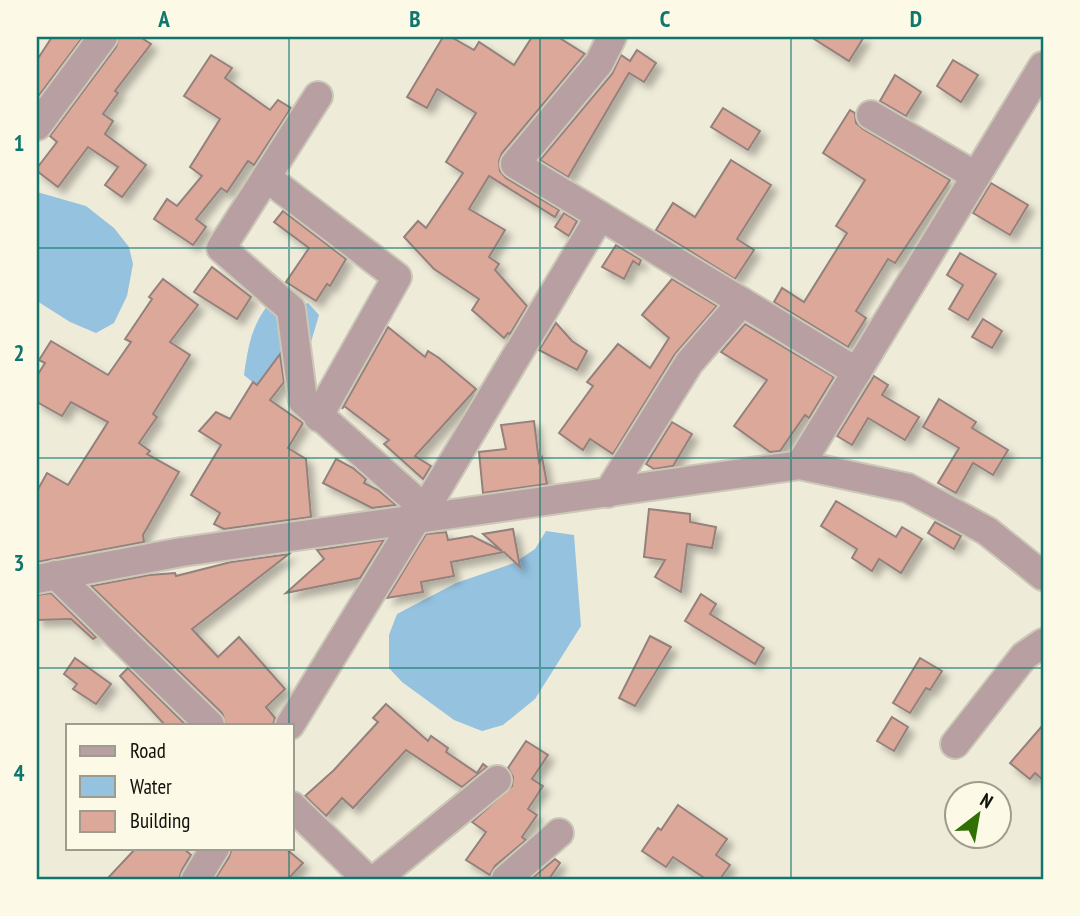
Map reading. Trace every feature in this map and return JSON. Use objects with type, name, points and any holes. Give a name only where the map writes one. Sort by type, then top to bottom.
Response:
[{"type":"street","points":[[37,126],[103,37]]},
{"type":"street","points":[[612,37],[599,62],[515,164],[857,372]]},
{"type":"street","points":[[800,465],[1043,66]]},
{"type":"street","points":[[318,96],[221,248],[291,309],[303,401],[420,515]]},
{"type":"street","points":[[871,115],[976,176]]},
{"type":"street","points":[[266,177],[397,277],[318,416]]},
{"type":"street","points":[[291,724],[600,216]]},
{"type":"street","points":[[608,493],[689,363],[742,302]]},
{"type":"street","points":[[46,577],[182,552],[420,515],[608,493],[800,465],[908,488],[987,531],[1043,576]]},
{"type":"street","points":[[46,577],[208,724]]},
{"type":"street","points":[[955,744],[1024,656],[1043,643]]},
{"type":"street","points":[[376,879],[497,780]]},
{"type":"street","points":[[294,808],[367,879]]},
{"type":"street","points":[[506,879],[559,833]]},
{"type":"street","points":[[195,879],[214,850]]},
{"type":"water","points":[[37,192],[86,206],[114,228],[129,247],[133,264],[127,296],[114,323],[96,333],[70,322],[37,301]]},
{"type":"water","points":[[275,296],[291,309],[308,303],[319,315],[306,359],[279,379],[258,387],[244,375],[248,352],[256,324]]},
{"type":"water","points":[[546,531],[574,535],[581,626],[535,699],[503,725],[482,731],[454,720],[402,682],[389,668],[389,635],[397,614],[456,583],[514,563],[535,549]]},
{"type":"building","points":[[52,37],[82,38],[37,98],[37,60]]},
{"type":"building","points":[[119,37],[140,37],[151,44],[115,91],[118,93],[103,114],[113,121],[105,134],[146,165],[122,197],[105,185],[118,167],[88,147],[58,187],[37,171],[57,142],[50,136],[116,47]]},
{"type":"building","points":[[443,37],[451,37],[474,50],[479,42],[514,65],[532,37],[558,37],[585,54],[502,153],[499,161],[500,171],[506,178],[559,210],[555,217],[489,176],[469,209],[505,230],[489,257],[499,264],[495,270],[527,306],[510,334],[504,338],[472,310],[479,299],[434,269],[404,237],[418,221],[426,228],[463,173],[446,162],[476,113],[437,89],[427,108],[407,97]]},
{"type":"building","points":[[811,37],[864,37],[849,61]]},
{"type":"building","points":[[637,50],[656,63],[644,82],[629,73],[568,177],[540,160],[612,74],[621,55],[630,61]]},
{"type":"building","points":[[211,55],[232,68],[225,78],[270,110],[278,100],[291,108],[254,165],[248,161],[227,192],[221,188],[196,219],[206,227],[193,245],[154,219],[167,199],[177,206],[202,176],[190,167],[220,119],[184,96]]},
{"type":"building","points":[[953,60],[978,75],[961,102],[937,86]]},
{"type":"building","points":[[895,75],[921,92],[906,116],[880,101]]},
{"type":"building","points":[[723,108],[760,131],[748,150],[711,127]]},
{"type":"building","points":[[850,110],[855,113],[856,123],[863,129],[950,180],[895,263],[888,259],[856,311],[866,318],[848,347],[774,302],[782,288],[804,302],[847,233],[836,226],[865,180],[823,153]]},
{"type":"building","points":[[731,160],[771,185],[737,239],[754,250],[735,279],[656,230],[673,203],[695,217]]},
{"type":"building","points":[[991,183],[1028,205],[1010,235],[973,213]]},
{"type":"building","points":[[283,211],[346,259],[330,286],[327,284],[316,301],[286,282],[309,248],[274,222]]},
{"type":"building","points":[[564,213],[577,221],[569,236],[555,227]]},
{"type":"building","points":[[616,245],[641,260],[639,265],[633,261],[624,279],[602,267]]},
{"type":"building","points":[[960,253],[996,274],[968,320],[949,309],[963,285],[947,275]]},
{"type":"building","points":[[212,267],[251,297],[237,319],[194,292]]},
{"type":"building","points":[[163,279],[198,305],[170,342],[190,355],[153,414],[157,417],[139,443],[150,451],[147,454],[179,472],[143,535],[144,542],[37,562],[37,491],[47,473],[68,485],[108,422],[71,402],[62,416],[37,402],[37,376],[45,363],[39,360],[51,341],[108,375],[131,342],[125,339],[152,299],[149,297]]},
{"type":"building","points":[[672,279],[717,306],[675,354],[613,454],[590,439],[583,450],[559,433],[593,386],[587,382],[618,344],[650,368],[669,338],[642,315]]},
{"type":"building","points":[[983,319],[1002,331],[992,348],[972,337]]},
{"type":"building","points":[[556,323],[572,341],[587,351],[577,370],[539,350]]},
{"type":"building","points":[[745,324],[834,377],[809,418],[805,415],[780,451],[770,452],[734,426],[767,380],[721,352]]},
{"type":"building","points":[[388,327],[425,357],[428,351],[439,358],[476,389],[415,456],[431,466],[423,479],[384,444],[389,440],[344,406],[342,409]]},
{"type":"building","points":[[280,354],[284,382],[270,400],[303,423],[288,448],[306,459],[311,517],[224,529],[214,524],[220,513],[191,495],[221,445],[199,431],[216,412],[230,419],[253,382],[257,385]]},
{"type":"building","points":[[874,376],[888,385],[882,395],[919,417],[905,440],[868,418],[852,445],[837,436]]},
{"type":"building","points":[[939,399],[976,422],[972,428],[1008,450],[993,475],[973,463],[956,493],[938,483],[959,448],[923,427]]},
{"type":"building","points":[[534,421],[539,462],[542,457],[547,484],[483,493],[479,452],[506,449],[501,425]]},
{"type":"building","points":[[672,422],[692,434],[673,466],[654,469],[646,464]]},
{"type":"building","points":[[336,459],[353,468],[366,479],[364,483],[378,490],[396,505],[372,508],[323,483]]},
{"type":"building","points":[[836,501],[896,537],[902,527],[922,539],[901,573],[879,559],[872,571],[852,558],[857,549],[821,526]]},
{"type":"building","points":[[649,509],[690,514],[690,522],[716,527],[712,548],[687,544],[681,592],[655,577],[665,560],[644,557]]},
{"type":"building","points":[[935,522],[961,536],[954,549],[928,533]]},
{"type":"building","points":[[513,529],[520,567],[504,552],[451,562],[454,576],[421,582],[423,592],[387,598],[426,534],[446,532],[448,540],[472,536],[502,551],[483,534]]},
{"type":"building","points":[[384,540],[360,578],[286,593],[324,559],[317,550]]},
{"type":"building","points":[[289,554],[192,629],[218,657],[239,637],[285,689],[266,707],[275,718],[273,724],[226,724],[222,713],[91,586],[149,575],[175,573],[176,576],[231,562]]},
{"type":"building","points":[[51,593],[96,637],[93,639],[71,619],[37,620],[37,595]]},
{"type":"building","points":[[701,594],[716,604],[710,614],[764,648],[755,664],[685,621]]},
{"type":"building","points":[[650,636],[671,647],[635,706],[619,698]]},
{"type":"building","points":[[75,658],[111,684],[96,704],[73,689],[77,684],[64,674]]},
{"type":"building","points":[[920,658],[942,671],[930,690],[926,688],[910,713],[893,703]]},
{"type":"building","points":[[128,668],[185,724],[164,724],[120,676]]},
{"type":"building","points":[[386,704],[428,741],[431,736],[448,748],[446,752],[477,773],[483,764],[487,767],[462,787],[406,750],[353,808],[342,798],[326,816],[305,796],[334,770],[378,722],[373,718]]},
{"type":"building","points":[[892,717],[908,727],[894,751],[877,741]]},
{"type":"building","points":[[1043,725],[1043,780],[1035,773],[1030,779],[1010,763]]},
{"type":"building","points":[[526,741],[548,755],[532,779],[543,786],[528,809],[537,815],[522,837],[526,840],[495,866],[490,875],[466,860],[486,832],[472,822],[512,786],[513,777],[508,768]]},
{"type":"building","points":[[678,805],[727,839],[716,855],[730,865],[720,879],[706,879],[673,857],[666,867],[642,851]]},
{"type":"building","points":[[134,850],[185,850],[191,855],[179,879],[107,879]]},
{"type":"building","points":[[231,850],[287,850],[303,863],[288,879],[215,879]]},
{"type":"building","points":[[555,859],[560,863],[549,879],[531,879]]}]
